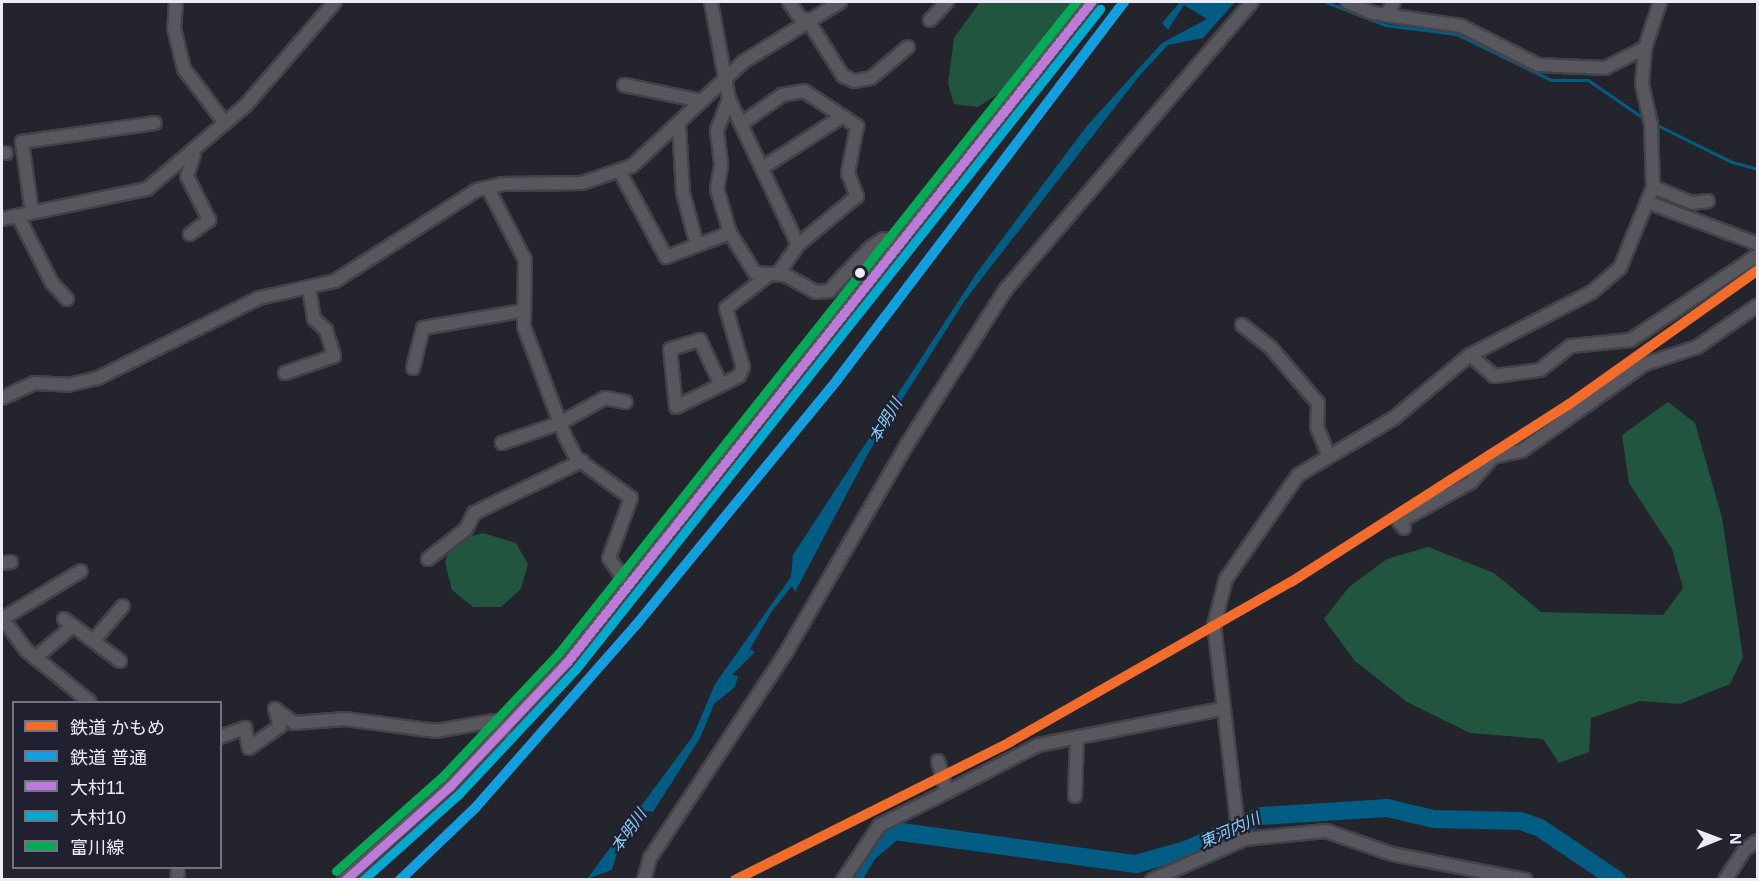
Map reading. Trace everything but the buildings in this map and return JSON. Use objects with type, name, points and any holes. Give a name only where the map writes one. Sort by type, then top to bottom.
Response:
[{"type":"street","points":[[176,2],[174,28],[184,69],[225,123]]},
{"type":"street","points":[[2,219],[125,197],[147,189],[195,154],[335,2]]},
{"type":"street","points":[[711,2],[723,81],[729,99],[798,245]]},
{"type":"street","points":[[789,2],[805,20],[843,76],[854,81],[871,78],[908,47]]},
{"type":"street","points":[[2,398],[17,386],[98,378],[259,298],[309,287],[353,272],[454,200],[488,188],[582,183],[620,172],[680,125],[723,81],[805,20],[840,2]]},
{"type":"street","points":[[930,20],[947,2]]},
{"type":"street","points":[[344,879],[505,730],[628,585],[1091,2]]},
{"type":"street","points":[[644,879],[650,858],[785,654],[906,446],[1006,289],[1252,2]]},
{"type":"street","points":[[1347,2],[1386,15],[1461,26],[1538,65],[1564,69],[1605,68],[1645,48]]},
{"type":"street","points":[[1386,15],[1394,2]]},
{"type":"street","points":[[1244,838],[1237,820],[1221,709],[1214,625],[1226,579],[1299,475],[1328,453],[1394,418],[1470,355],[1609,279],[1620,268],[1653,187],[1651,119],[1642,84],[1645,48],[1660,2]]},
{"type":"street","points":[[624,85],[702,100]]},
{"type":"street","points":[[721,385],[700,340],[670,349],[676,407],[721,385],[739,376],[743,367],[726,308],[774,274],[798,245],[857,196],[848,173],[857,126],[843,116],[795,91],[741,124]]},
{"type":"street","points":[[729,99],[717,131],[721,166],[717,189],[730,233],[755,273],[774,274],[816,292],[829,291],[871,247],[884,239],[897,244]]},
{"type":"street","points":[[762,168],[843,116]]},
{"type":"street","points":[[32,213],[22,142],[155,123]]},
{"type":"street","points":[[680,125],[683,193],[697,245]]},
{"type":"street","points":[[190,234],[209,220],[187,176],[195,154]]},
{"type":"street","points":[[620,172],[659,251],[666,257],[730,233]]},
{"type":"street","points":[[1653,187],[1692,203],[1708,201]]},
{"type":"street","points":[[488,188],[525,260],[521,311],[560,423],[582,460],[631,498],[609,558],[628,585]]},
{"type":"street","points":[[1647,202],[1758,244]]},
{"type":"street","points":[[18,216],[52,283],[67,299]]},
{"type":"street","points":[[1470,355],[1494,376],[1540,370],[1571,346],[1631,340],[1758,255]]},
{"type":"street","points":[[285,373],[334,356],[326,330],[314,319],[309,287]]},
{"type":"street","points":[[1404,528],[1399,522],[1471,482],[1493,457],[1521,451],[1645,364],[1697,347],[1758,305]]},
{"type":"street","points":[[413,368],[423,328],[521,311]]},
{"type":"street","points":[[1242,325],[1271,348],[1318,403],[1317,427],[1328,453]]},
{"type":"street","points":[[502,443],[560,423],[605,398],[626,402]]},
{"type":"street","points":[[428,559],[466,530],[474,513],[582,460]]},
{"type":"street","points":[[81,571],[2,618],[36,658],[89,701]]},
{"type":"street","points":[[95,639],[123,606]]},
{"type":"street","points":[[36,658],[68,622],[95,639],[120,661]]},
{"type":"street","points":[[222,736],[245,728],[249,748],[279,726],[275,709],[294,723],[345,719],[436,731],[494,721],[505,730]]},
{"type":"street","points":[[843,879],[880,825],[1038,745],[1221,709]]},
{"type":"street","points":[[1075,796],[1077,737]]},
{"type":"street","points":[[938,761],[948,792]]},
{"type":"street","points":[[1152,879],[1244,838],[1326,831],[1392,854],[1526,879]]},
{"type":"street","points":[[1725,879],[1745,849],[1758,842]]},
{"type":"green space","points":[[980,2],[1086,2],[1030,73],[978,107],[954,104],[948,84],[954,38]]},
{"type":"green space","points":[[1668,402],[1695,423],[1722,518],[1743,657],[1730,684],[1680,704],[1640,701],[1591,718],[1589,752],[1559,763],[1543,739],[1470,733],[1407,702],[1355,661],[1324,619],[1349,587],[1387,559],[1428,547],[1494,573],[1541,612],[1663,615],[1683,588],[1672,549],[1629,483],[1622,435]]},
{"type":"green space","points":[[483,533],[516,543],[528,564],[521,589],[501,607],[473,607],[452,590],[445,562],[452,541]]},
{"type":"water","name":"本明川","points":[[1180,2],[1235,2],[1203,38],[1168,45],[1140,75],[965,300],[869,452],[795,592],[792,586],[772,611],[750,649],[755,652],[732,675],[738,676],[735,687],[714,704],[700,738],[653,812],[647,811],[618,850],[612,870],[587,879],[693,736],[715,684],[791,577],[793,555],[976,274],[1086,127],[1162,43],[1207,19],[1184,5],[1168,30],[1162,23]]},
{"type":"waterway","points":[[1326,2],[1385,25],[1456,34],[1551,80],[1588,80],[1646,120]]},
{"type":"waterway","points":[[1655,124],[1732,162],[1758,169]]},
{"type":"waterway","name":"東河内川","points":[[852,880],[869,852],[894,831],[1136,864],[1186,850],[1261,816],[1387,808],[1434,819],[1520,821],[1540,828],[1617,880]]},
{"type":"rail line","name":"普通","points":[[400,880],[476,807],[636,625],[837,380],[1124,2]]},
{"type":"rail line","name":"かもめ","points":[[735,880],[1010,742],[1291,582],[1568,405],[1758,270]]},
{"type":"transit line","name":"富川線","points":[[336,871],[442,777],[558,654],[1076,2]]},
{"type":"transit line","name":"大村11","points":[[345,880],[450,786],[567,662],[1091,2]]},
{"type":"transit line","name":"大村10","points":[[363,880],[459,794],[576,669],[1100,9]]}]
